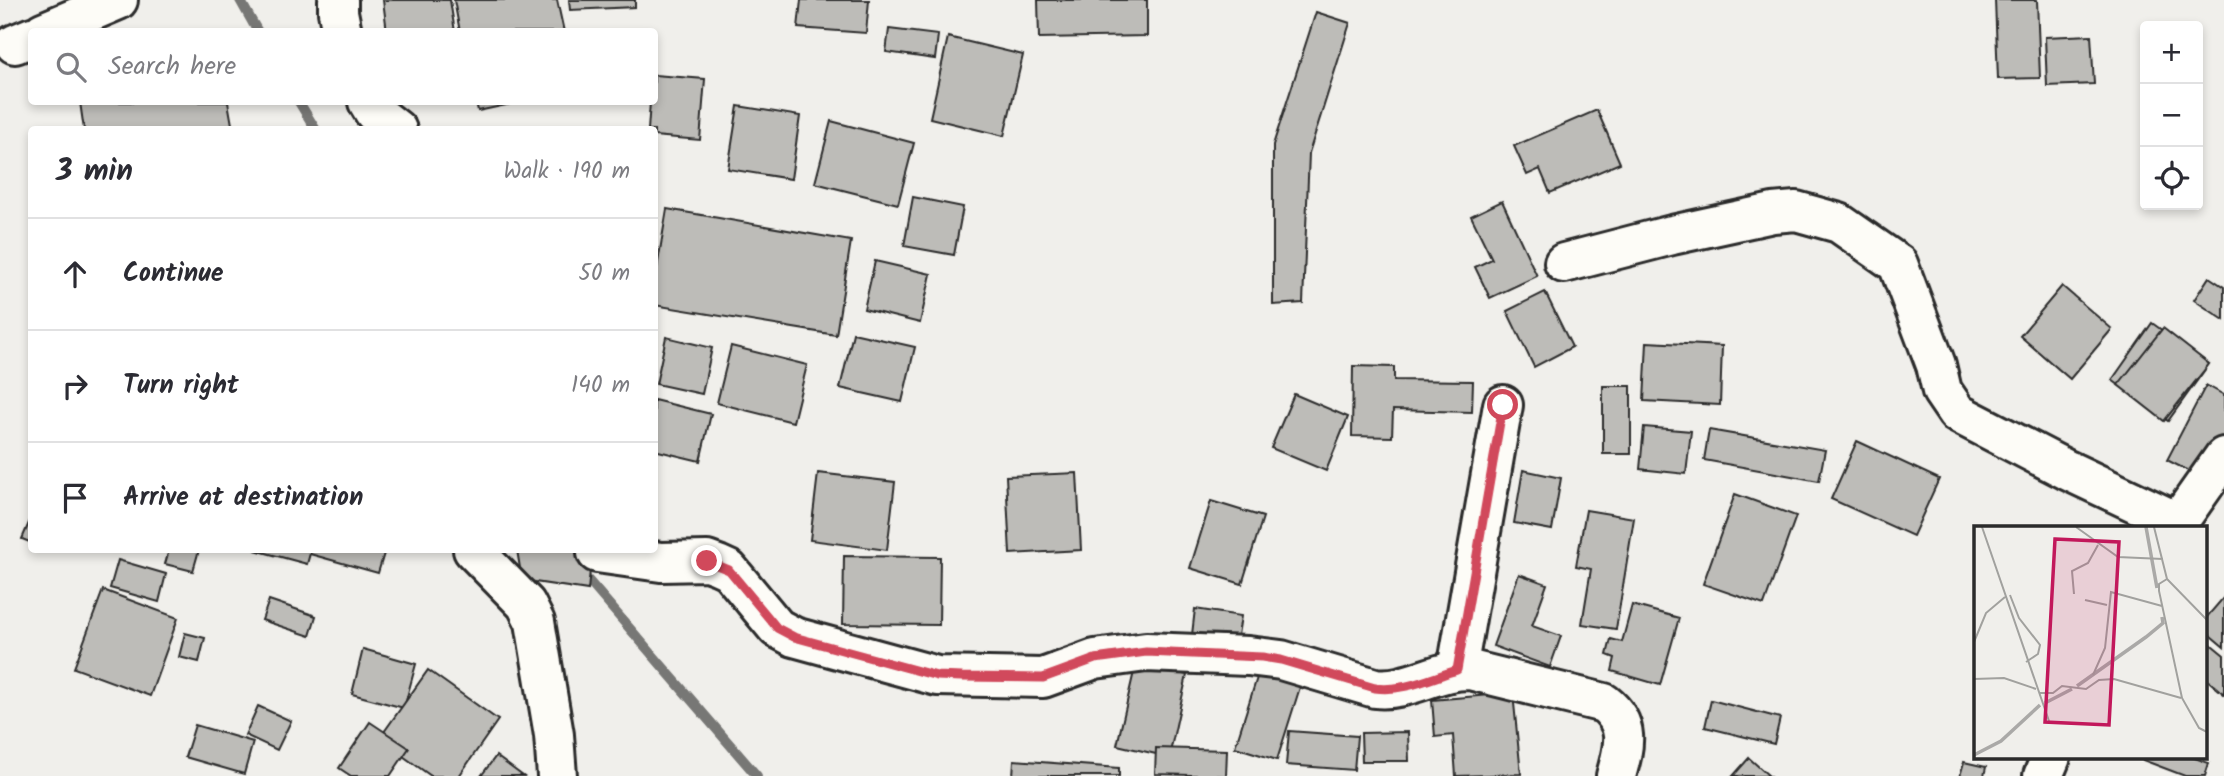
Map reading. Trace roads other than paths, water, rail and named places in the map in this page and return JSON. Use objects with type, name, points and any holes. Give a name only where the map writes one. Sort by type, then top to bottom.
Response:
[{"type":"street","points":[[51,28],[118,0]]},
{"type":"street","points":[[338,0],[341,28]]},
{"type":"street","points":[[370,105],[374,112],[392,126]]},
{"type":"street","points":[[1564,263],[1672,235],[1773,213],[1796,211],[1839,223],[1898,264],[1936,365],[1942,391],[1956,413],[2175,525],[2224,457]]},
{"type":"street","points":[[1457,670],[1503,405]]},
{"type":"street","points":[[477,553],[526,604],[535,622],[554,735],[557,776]]},
{"type":"street","points":[[597,553],[661,562],[707,561],[729,570],[777,628],[794,637],[937,676],[1043,678],[1095,659],[1146,652],[1281,660],[1389,690],[1457,670],[1470,670],[1604,703],[1620,721],[1624,736],[1616,776]]},
{"type":"street","points":[[2043,776],[2051,758]]},
{"type":"waterway","points":[[240,0],[256,28]]},
{"type":"waterway","points":[[301,105],[314,126]]},
{"type":"waterway","points":[[565,553],[757,776]]}]
